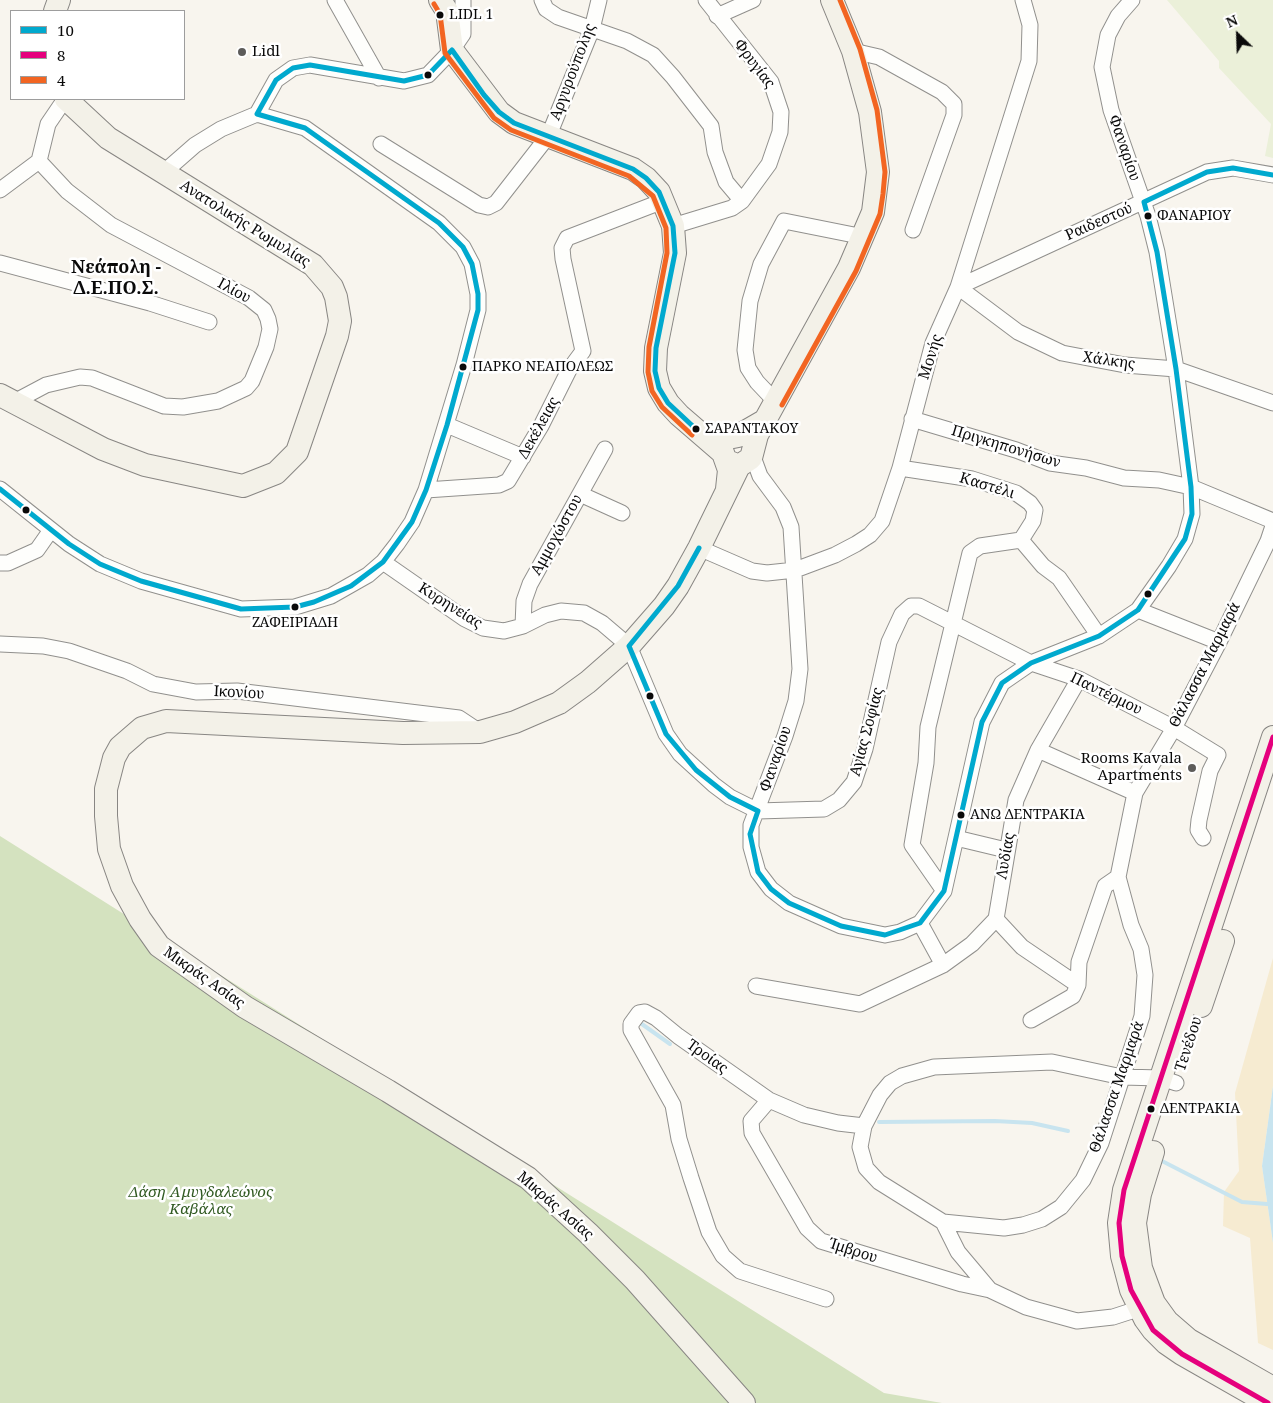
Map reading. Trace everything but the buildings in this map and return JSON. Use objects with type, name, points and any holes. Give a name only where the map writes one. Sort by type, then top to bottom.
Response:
[{"type":"street","points":[[335,0],[380,78]]},
{"type":"street","points":[[440,0],[447,11],[452,50],[499,112],[514,123],[633,169],[646,178],[664,201],[673,226],[675,252],[656,348],[655,371],[659,388],[668,402],[700,433],[738,451],[764,421],[849,268],[864,237],[873,212],[878,172],[870,112],[853,51],[832,0]]},
{"type":"street","points":[[163,173],[195,145],[221,129],[257,114],[276,80],[293,68],[310,65],[404,81],[428,75],[452,50],[463,34],[463,0]]},
{"type":"street","points":[[542,0],[546,9],[558,17],[627,40],[653,55],[674,77],[711,126],[715,152],[726,182],[742,201]]},
{"type":"street","name":"Αργυρούπολης","points":[[381,144],[479,205],[488,207],[496,203],[549,135],[592,29],[599,0]]},
{"type":"street","name":"Φρυγίας","points":[[673,226],[732,208],[742,201],[770,164],[780,132],[782,112],[771,82],[706,0]]},
{"type":"street","points":[[717,16],[753,0]]},
{"type":"street","name":"Μονής","points":[[699,548],[752,571],[767,573],[795,570],[835,555],[870,535],[882,521],[900,468],[933,343],[958,287],[1029,61],[1030,25],[1024,0]]},
{"type":"street","name":"Φαναρίου","points":[[738,451],[783,507],[791,527],[800,669],[797,693],[785,736],[750,834],[751,847],[758,872],[771,889],[789,902],[841,926],[885,935],[920,923],[944,891],[982,722],[1002,683],[1031,663],[1099,636],[1138,610],[1169,566],[1185,539],[1192,514],[1191,487],[1176,368],[1157,252],[1144,202],[1111,110],[1102,67],[1108,35],[1118,16],[1132,0]]},
{"type":"street","points":[[853,51],[879,57],[942,92],[954,104],[954,116],[913,230]]},
{"type":"street","points":[[0,190],[39,162],[48,124],[65,100]]},
{"type":"street","name":"Ανατολικής Ρωμυλίας","points":[[7,398],[103,449],[145,465],[244,486],[276,472],[297,452],[337,336],[339,309],[332,287],[318,270],[299,255],[108,138],[67,100]]},
{"type":"street","points":[[0,489],[51,530],[100,564],[141,581],[241,609],[295,607],[314,602],[352,586],[382,562],[412,522],[426,490],[447,425],[478,310],[478,294],[472,264],[463,247],[439,223],[305,128],[257,114]]},
{"type":"street","name":"Ιλίου","points":[[7,398],[46,386],[80,378],[92,378],[164,406],[183,407],[218,401],[238,392],[252,381],[266,347],[270,329],[264,310],[249,298],[111,226],[67,191],[39,162]]},
{"type":"street","name":"Ραιδεστού","points":[[958,287],[1207,172],[1233,168],[1273,175]]},
{"type":"street","name":"Δεκέλειας","points":[[426,490],[499,485],[508,481],[570,370],[583,352],[562,248],[568,238],[664,201]]},
{"type":"street","points":[[775,401],[757,382],[748,368],[745,350],[750,301],[761,264],[784,222],[864,237]]},
{"type":"street","points":[[0,263],[150,302],[209,322]]},
{"type":"street","name":"Χάλκης","points":[[958,287],[1018,332],[1062,353],[1125,365],[1176,368],[1273,403]]},
{"type":"street","name":"Πριγκηπονήσων","points":[[912,419],[1016,450],[1050,463],[1086,468],[1124,478],[1159,480],[1191,487],[1273,521]]},
{"type":"street","points":[[447,425],[523,457]]},
{"type":"street","name":"Αμμοχώστου","points":[[523,626],[524,600],[530,584],[605,449]]},
{"type":"street","name":"Μικράς Ασίας","points":[[738,451],[726,496],[678,586],[664,606],[629,646],[588,682],[559,703],[514,722],[480,732],[393,733],[166,721],[142,728],[127,738],[114,758],[106,789],[108,849],[140,919],[159,946],[244,1007],[388,1091],[528,1178],[628,1273],[744,1403]]},
{"type":"street","name":"Καστέλι","points":[[900,468],[972,478],[1016,493],[1035,510],[1033,521],[1021,540]]},
{"type":"street","points":[[580,494],[622,513]]},
{"type":"street","name":"Θάλασσα Μαρμαρά","points":[[864,1126],[860,1148],[866,1168],[879,1182],[943,1222],[1004,1228],[1023,1225],[1042,1219],[1061,1207],[1083,1180],[1101,1143],[1142,1016],[1144,975],[1141,949],[1131,925],[1118,877],[1135,793],[1174,728],[1220,642],[1268,541],[1273,526]]},
{"type":"street","points":[[0,562],[8,564],[37,550],[51,530]]},
{"type":"street","points":[[944,891],[912,845],[926,763],[928,727],[970,553],[980,546],[1021,540],[1043,566],[1059,578],[1099,636]]},
{"type":"street","name":"Κυρηνείας","points":[[382,562],[466,619],[483,628],[504,631],[523,626],[545,615],[561,612],[584,613],[602,623],[629,646]]},
{"type":"street","name":"Παντέρμου","points":[[911,606],[919,606],[1031,663],[1079,679],[1174,728],[1218,756],[1210,771],[1199,820],[1198,830],[1204,838]]},
{"type":"street","name":"Αγίας Σοφίας","points":[[629,646],[666,734],[680,754],[714,785],[730,797],[758,811],[824,809],[839,800],[854,782],[865,748],[889,642],[902,614],[911,606]]},
{"type":"street","points":[[1138,610],[1220,642]]},
{"type":"street","name":"Ικονίου","points":[[0,644],[43,646],[69,651],[127,671],[153,684],[196,692],[237,691],[459,718],[480,732]]},
{"type":"street","name":"Λυδίας","points":[[996,919],[1006,850],[1016,800],[1038,750],[1079,679]]},
{"type":"street","name":"Τενέδου","points":[[1147,1306],[1146,1283],[1138,1254],[1136,1209],[1168,1080],[1273,737]]},
{"type":"street","points":[[1038,750],[1135,793]]},
{"type":"street","name":"Τενέδου","points":[[1168,1080],[1273,788]]},
{"type":"street","points":[[956,838],[1006,850]]},
{"type":"street","points":[[1032,1020],[1073,996],[1078,986],[1079,962],[1105,886],[1118,877]]},
{"type":"street","points":[[756,986],[860,1004],[943,964],[972,944],[996,919],[1022,947],[1078,986]]},
{"type":"street","points":[[920,923],[943,964]]},
{"type":"street","name":"Τροίας","points":[[826,1299],[740,1270],[723,1256],[710,1232],[691,1178],[679,1139],[673,1105],[632,1030],[631,1024],[634,1017],[645,1012],[656,1018],[678,1036],[769,1100],[804,1115],[838,1123],[864,1126]]},
{"type":"street","points":[[864,1126],[880,1096],[890,1084],[902,1076],[934,1067],[1052,1062],[1122,1077],[1168,1080]]},
{"type":"street","name":"Ίμβρου","points":[[769,1100],[751,1121],[752,1133],[807,1228],[821,1241],[962,1284],[990,1290],[1026,1307],[1077,1321],[1112,1317],[1147,1306]]},
{"type":"street","name":"Ίμβρου","points":[[943,1222],[958,1252],[990,1290]]},
{"type":"street","points":[[1268,1403],[1166,1343],[1144,1319],[1147,1306],[1189,1340],[1273,1388]]},
{"type":"green space","points":[[1167,0],[1273,0],[1273,158],[1265,156],[1271,124],[1219,68],[1219,61]]},
{"type":"green space","name":"Δάση Αμυγδαλεώνος Καβάλας","points":[[0,836],[884,1393],[942,1403],[0,1403]]},
{"type":"sand","points":[[1273,958],[1273,1086],[1262,1166],[1273,1243],[1273,1350],[1258,1343],[1250,1238],[1223,1226],[1224,1192],[1239,1171],[1235,1093]]},
{"type":"water","points":[[1273,1086],[1273,1243],[1262,1166]]},
{"type":"waterway","points":[[639,1022],[670,1044]]},
{"type":"waterway","points":[[879,1122],[995,1121],[1032,1123],[1068,1131]]},
{"type":"waterway","points":[[1162,1161],[1242,1202],[1267,1204]]},
{"type":"transit line","name":"4","points":[[782,405],[856,271],[880,214],[883,194],[885,172],[877,110],[860,49],[840,0]]},
{"type":"transit line","name":"4","points":[[434,4],[440,14],[445,53],[494,118],[511,130],[629,176],[653,196],[666,228],[667,253],[649,347],[648,372],[652,391],[662,407],[692,435]]},
{"type":"transit line","name":"10","points":[[0,489],[69,544],[100,564],[141,581],[241,609],[295,607],[314,602],[351,586],[383,562],[412,522],[426,490],[447,425],[478,310],[478,294],[472,264],[463,247],[439,223],[305,128],[257,114],[276,80],[293,68],[310,65],[404,81],[428,75],[452,50],[484,95],[499,112],[514,123],[633,169],[646,178],[659,192],[673,226],[675,253],[656,348],[655,371],[659,388],[668,403],[697,430]]},
{"type":"transit line","name":"10","points":[[699,548],[678,586],[629,646],[666,734],[696,770],[730,797],[758,811],[750,834],[758,872],[771,889],[789,903],[841,926],[885,935],[920,923],[944,891],[982,722],[1002,683],[1031,663],[1099,636],[1138,610],[1185,539],[1192,514],[1191,487],[1176,369],[1157,252],[1144,202],[1207,172],[1233,168],[1273,175]]},
{"type":"transit line","name":"8","points":[[1268,1403],[1182,1354],[1153,1330],[1131,1290],[1122,1256],[1119,1223],[1124,1190],[1273,737]]},
{"type":"place","name":"LIDL 1","points":[[440,15]]},
{"type":"place","name":"Lidl","points":[[242,52]]},
{"type":"place","name":"ΦΑΝΑΡΙΟΥ","points":[[1148,216]]},
{"type":"place","name":"ΠΑΡΚΟ ΝΕΑΠΟΛΕΩΣ","points":[[463,367]]},
{"type":"place","name":"ΣΑΡΑΝΤΑΚΟΥ","points":[[696,429]]},
{"type":"place","name":"ΖΑΦΕΙΡΙΑΔΗ","points":[[295,607]]},
{"type":"place","name":"Rooms Kavala Apartments","points":[[1192,768]]},
{"type":"place","name":"ΑΝΩ ΔΕΝΤΡΑΚΙΑ","points":[[961,815]]},
{"type":"place","name":"ΔΕΝΤΡΑΚΙΑ","points":[[1151,1109]]},
{"type":"district","name":"Νεάπολη - Δ.Ε.ΠΟ.Σ.","points":[[116,278]]}]
